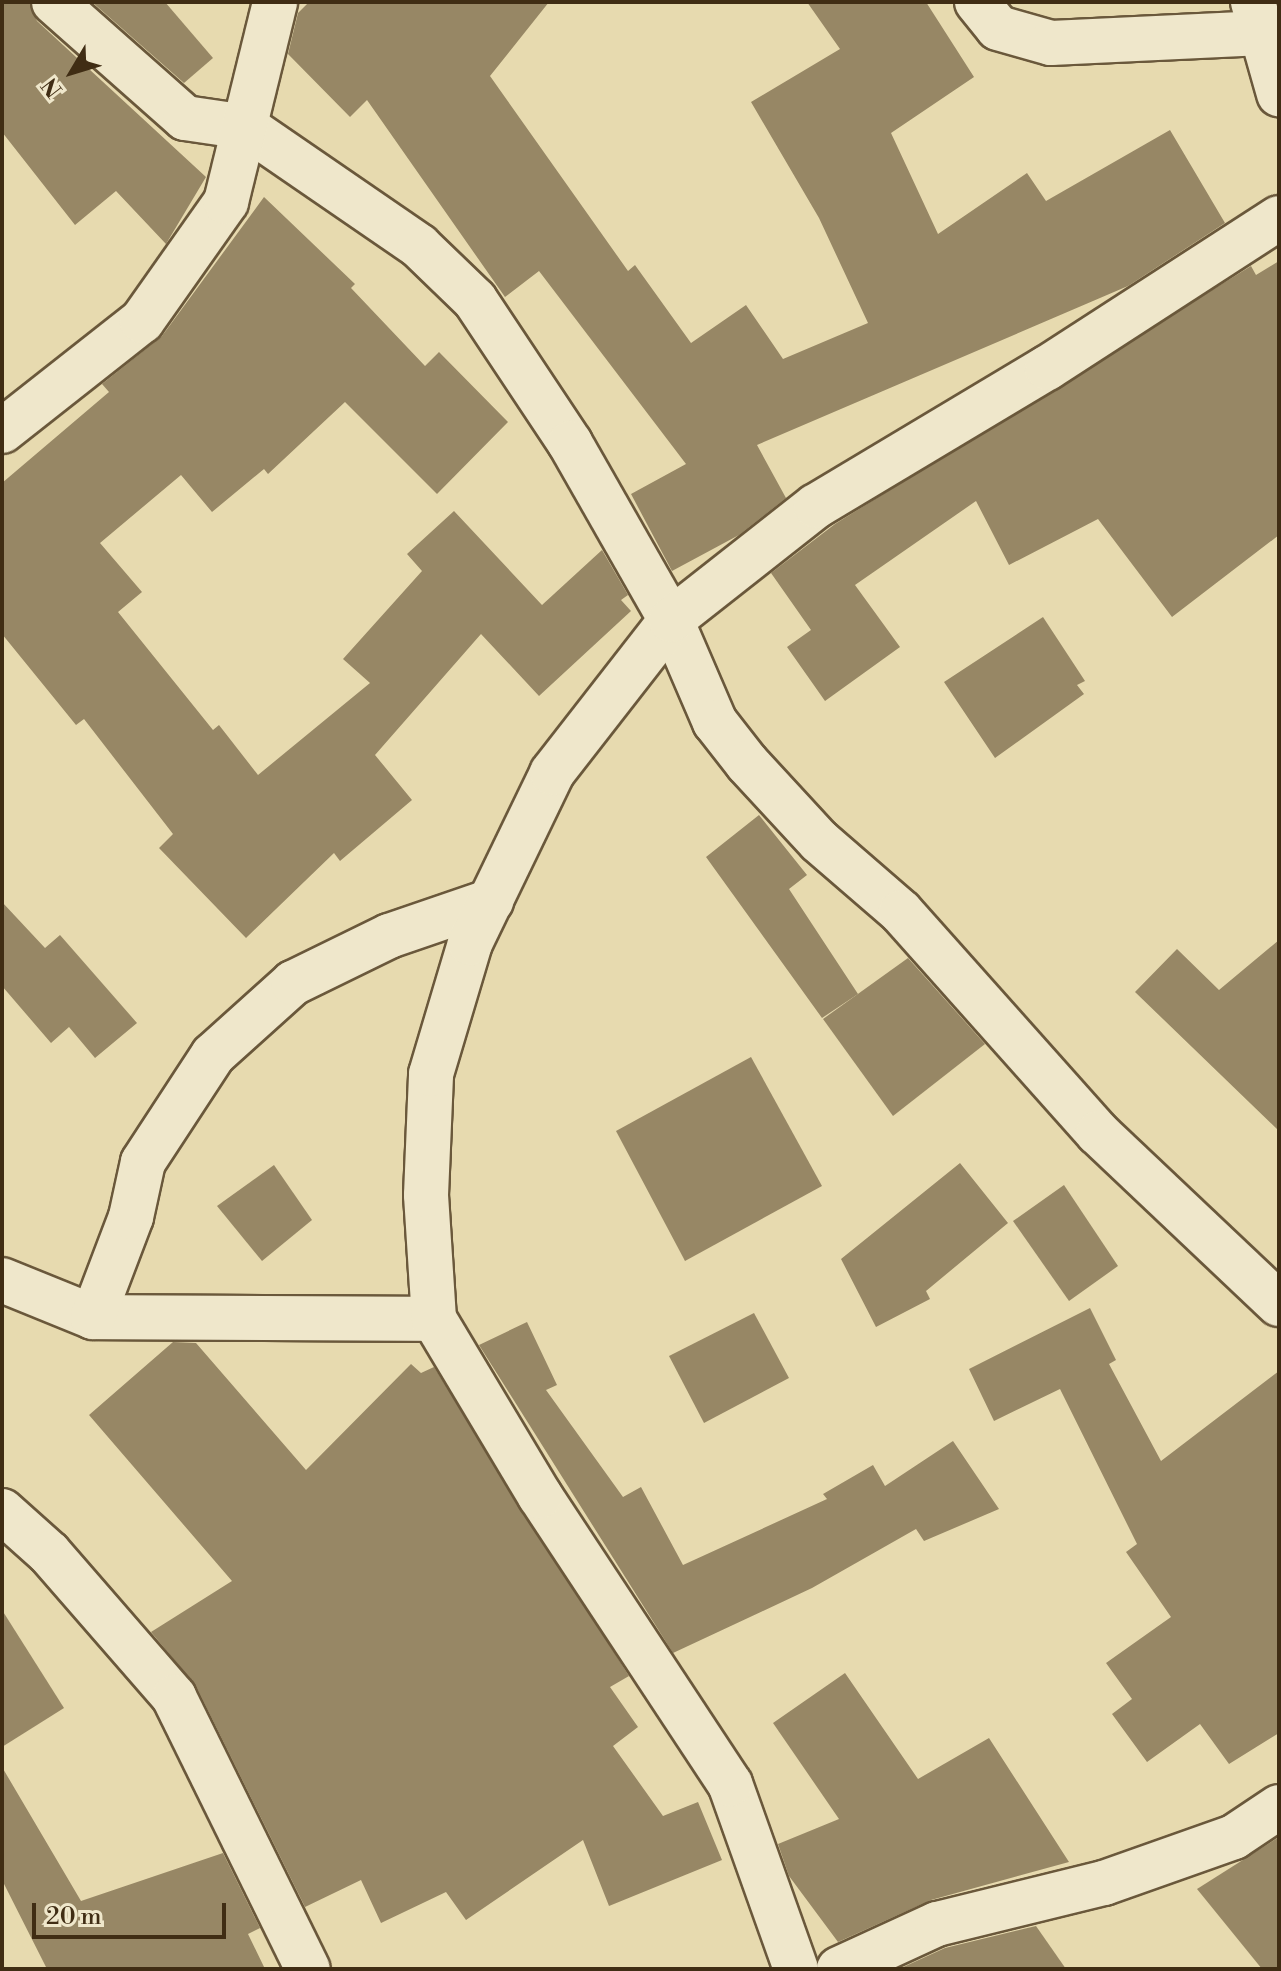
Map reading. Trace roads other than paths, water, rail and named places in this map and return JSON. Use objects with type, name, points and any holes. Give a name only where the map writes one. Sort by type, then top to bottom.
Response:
[{"type":"street","points":[[54,2],[185,118],[246,127],[419,246],[475,300],[570,443],[671,620],[715,722],[747,763],[819,841],[901,912],[1098,1133],[1279,1304]]},
{"type":"street","points":[[2,431],[142,321],[226,202],[275,2]]},
{"type":"street","points":[[977,2],[998,28],[1051,43],[1258,18],[1279,94]]},
{"type":"street","points":[[796,1969],[730,1784],[540,1496],[434,1319],[426,1195],[431,1074],[470,943],[552,773],[671,620],[816,506],[1047,368],[1279,218]]},
{"type":"street","points":[[93,1317],[131,1217],[143,1162],[213,1055],[293,983],[389,936],[491,901]]},
{"type":"street","points":[[2,1280],[93,1317],[434,1319]]},
{"type":"street","points":[[2,1511],[49,1553],[174,1697],[308,1969]]},
{"type":"street","points":[[839,1969],[937,1924],[1104,1883],[1234,1837],[1279,1807]]}]
